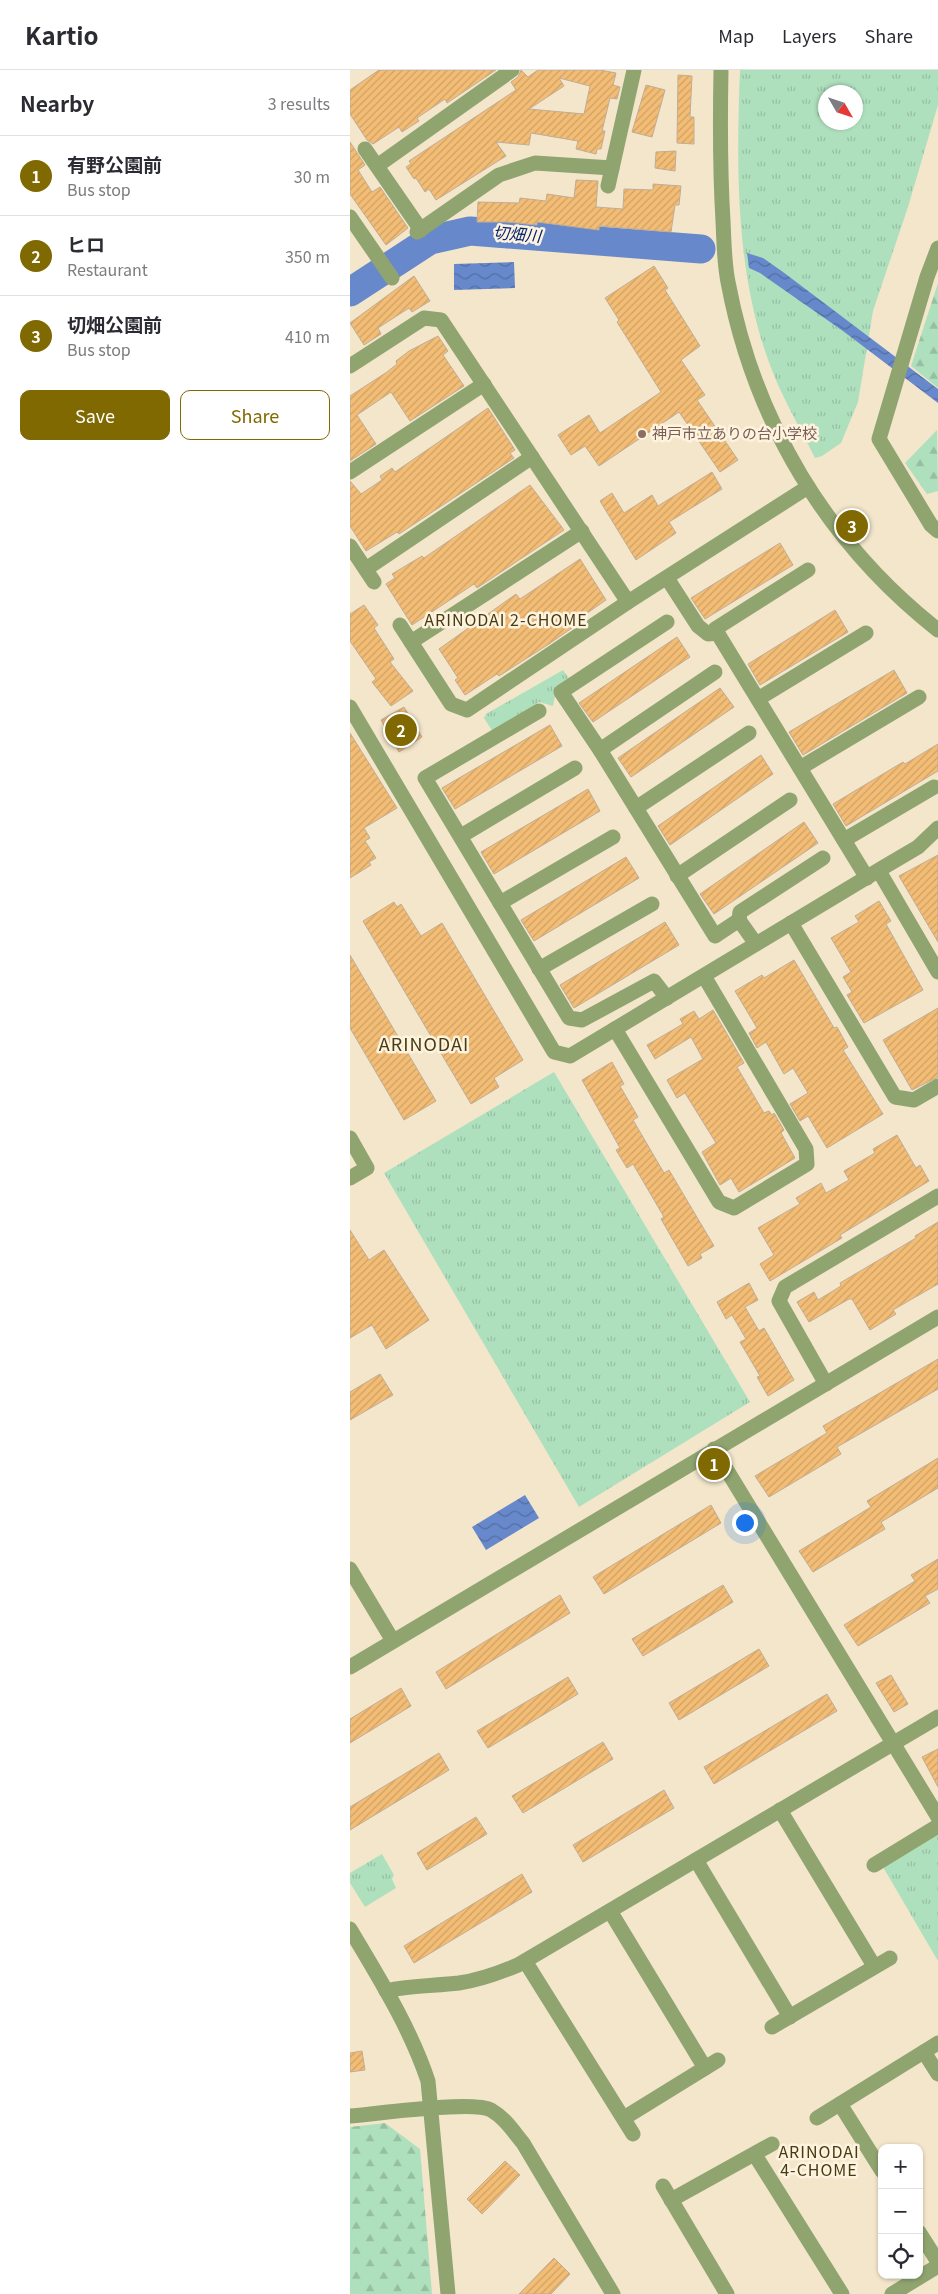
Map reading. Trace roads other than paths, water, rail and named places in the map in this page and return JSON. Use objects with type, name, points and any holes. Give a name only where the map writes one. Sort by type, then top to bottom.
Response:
[{"type":"street","points":[[377,166],[512,70]]},
{"type":"street","points":[[608,186],[634,70]]},
{"type":"street","points":[[721,70],[720,164],[728,282],[746,350],[765,406],[808,486],[840,535],[859,557],[910,607],[938,630]]},
{"type":"street","points":[[365,149],[419,231],[499,175],[535,163],[612,168]]},
{"type":"street","points":[[350,217],[388,272]]},
{"type":"street","points":[[936,527],[879,439],[927,278],[938,248]]},
{"type":"street","points":[[350,366],[424,318],[441,320],[628,602]]},
{"type":"street","points":[[350,472],[484,384]]},
{"type":"street","points":[[350,546],[370,575],[532,457]]},
{"type":"street","points":[[400,625],[451,704],[468,710],[628,602],[808,486]]},
{"type":"street","points":[[411,642],[582,531]]},
{"type":"street","points":[[808,570],[715,628],[844,840],[873,874],[938,972]]},
{"type":"street","points":[[667,578],[698,626],[708,634],[718,632]]},
{"type":"street","points":[[667,622],[562,692],[715,936],[739,920]]},
{"type":"street","points":[[758,700],[866,633]]},
{"type":"street","points":[[600,750],[715,672]]},
{"type":"street","points":[[800,768],[918,697]]},
{"type":"street","points":[[350,707],[554,1052],[570,1056],[918,847],[938,828]]},
{"type":"street","points":[[539,711],[426,778],[569,1018],[582,1020],[654,981],[667,998]]},
{"type":"street","points":[[636,808],[749,733]]},
{"type":"street","points":[[461,836],[575,768]]},
{"type":"street","points":[[844,840],[934,787]]},
{"type":"street","points":[[677,876],[790,800]]},
{"type":"street","points":[[500,903],[612,837]]},
{"type":"street","points":[[756,944],[739,920],[740,912],[823,858]]},
{"type":"street","points":[[539,969],[652,904]]},
{"type":"street","points":[[791,923],[894,1097],[914,1100],[938,1086]]},
{"type":"street","points":[[615,1029],[719,1202],[734,1208],[807,1164],[806,1149],[704,976]]},
{"type":"street","points":[[350,1138],[367,1168],[350,1178]]},
{"type":"street","points":[[826,1384],[779,1301],[785,1287],[938,1196]]},
{"type":"street","points":[[350,1667],[938,1317]]},
{"type":"street","points":[[714,1449],[938,1817]]},
{"type":"street","points":[[350,1569],[394,1641]]},
{"type":"street","points":[[386,1991],[407,1986],[460,1982],[492,1976],[526,1961],[938,1717]]},
{"type":"street","points":[[780,1810],[874,1966]]},
{"type":"street","points":[[874,1865],[938,1826]]},
{"type":"street","points":[[696,1860],[790,2017]]},
{"type":"street","points":[[610,1911],[705,2068]]},
{"type":"street","points":[[350,1929],[386,1991],[418,2052],[428,2081],[448,2294]]},
{"type":"street","points":[[772,2027],[890,1958]]},
{"type":"street","points":[[526,1961],[633,2134]]},
{"type":"street","points":[[817,2118],[938,2043]]},
{"type":"street","points":[[924,2052],[938,2074]]},
{"type":"street","points":[[624,2118],[718,2060]]},
{"type":"street","points":[[840,2104],[878,2165]]},
{"type":"street","points":[[350,2116],[464,2105],[490,2109],[508,2123],[523,2143],[613,2294]]},
{"type":"street","points":[[672,2200],[772,2144]]},
{"type":"street","points":[[755,2155],[842,2294]]},
{"type":"street","points":[[663,2186],[727,2294]]},
{"type":"street","points":[[920,2234],[938,2262]]},
{"type":"street","points":[[892,2294],[938,2266]]},
{"type":"water","points":[[747,253],[763,258],[783,272],[938,389],[938,403],[843,331],[760,273],[749,268]]},
{"type":"water","points":[[514,262],[515,288],[454,290],[454,264]]},
{"type":"water","points":[[525,1495],[539,1518],[486,1550],[472,1527]]},
{"type":"waterway","name":"切畑川","points":[[350,292],[430,240],[470,231],[701,249]]},
{"type":"place","name":"神戸市立ありの台小学校","points":[[642,434]]},
{"type":"place","name":"切畑公園前","points":[[852,526]]},
{"type":"place","name":"ヒロ","points":[[401,730]]},
{"type":"place","name":"有野公園前","points":[[714,1464]]},
{"type":"district","name":"ARINODAI 2-CHOME","points":[[506,620]]},
{"type":"district","name":"ARINODAI","points":[[424,1045]]},
{"type":"district","name":"ARINODAI 4-CHOME","points":[[819,2161]]}]
